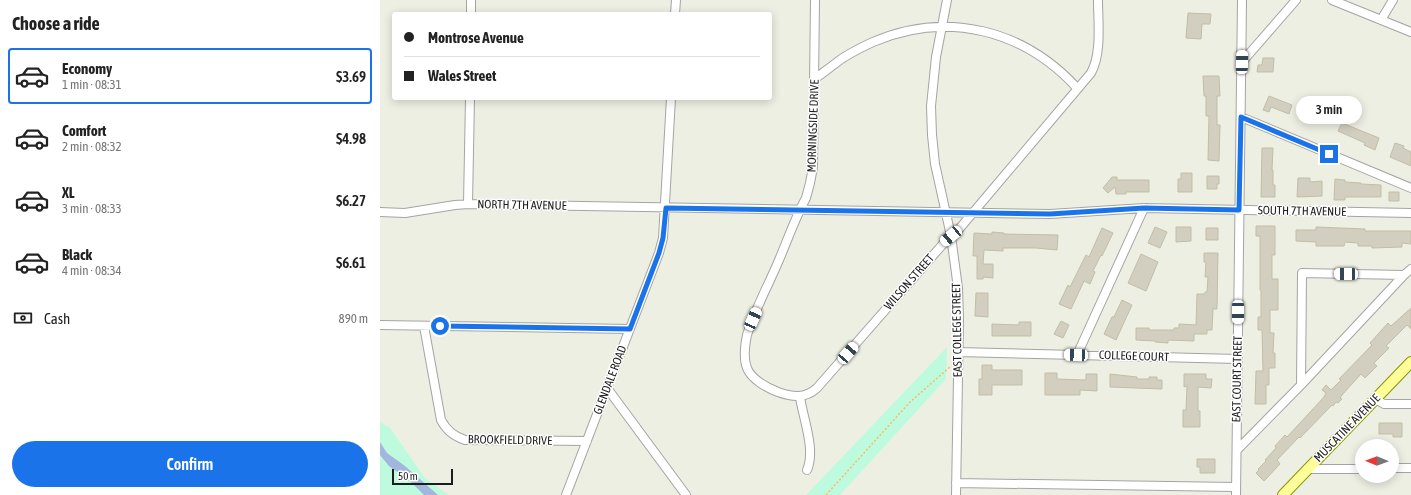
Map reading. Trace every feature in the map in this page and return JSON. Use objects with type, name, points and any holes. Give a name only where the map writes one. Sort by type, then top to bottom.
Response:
[{"type":"main road","name":"MUSCATINE AVENUE","points":[[1283,495],[1411,362]]},
{"type":"street","points":[[471,0],[471,12]]},
{"type":"street","points":[[675,12],[676,0]]},
{"type":"street","name":"MORNINGSIDE DRIVE","points":[[800,397],[785,395],[762,384],[747,369],[745,358],[746,340],[753,319],[789,239],[800,209],[806,198],[810,183],[813,167],[815,0]]},
{"type":"street","name":"EAST COLLEGE STREET","points":[[947,0],[933,81],[931,114],[935,164],[951,236],[958,288],[959,319],[956,495]]},
{"type":"street","name":"WILSON STREET","points":[[800,397],[807,395],[817,388],[972,212],[1091,73],[1096,60],[1098,0]]},
{"type":"street","name":"EAST COURT STREET","points":[[1236,491],[1242,0]]},
{"type":"street","points":[[1242,62],[1296,0]]},
{"type":"street","points":[[1332,0],[1411,32]]},
{"type":"street","points":[[1381,20],[1393,0]]},
{"type":"street","points":[[814,78],[855,51],[874,42],[914,30],[942,26],[971,29],[990,33],[1024,46],[1055,67],[1077,88]]},
{"type":"street","points":[[468,204],[470,100]]},
{"type":"street","name":"GLENDALE ROAD","points":[[566,495],[659,253],[663,238],[666,208],[671,100]]},
{"type":"street","points":[[1241,117],[1411,188]]},
{"type":"street","name":"NORTH 7TH AVENUE","points":[[380,212],[405,213],[468,204],[666,208]]},
{"type":"street","name":"SOUTH 7TH AVENUE","points":[[666,208],[1050,214],[1144,208],[1411,213]]},
{"type":"street","points":[[1076,355],[1144,208]]},
{"type":"street","points":[[1236,450],[1301,385],[1411,269]]},
{"type":"street","points":[[1301,385],[1302,273],[1404,275]]},
{"type":"street","points":[[380,325],[630,329]]},
{"type":"street","name":"BROOKFIELD DRIVE","points":[[424,326],[441,420],[445,428],[451,433],[466,440],[587,441]]},
{"type":"street","name":"COLLEGE COURT","points":[[958,355],[1076,355],[1238,359]]},
{"type":"street","points":[[607,388],[686,495]]},
{"type":"street","points":[[800,397],[810,451],[809,466],[807,470]]},
{"type":"street","points":[[1375,399],[1384,404],[1411,404]]},
{"type":"street","points":[[1399,468],[1411,468]]},
{"type":"street","points":[[1308,470],[1355,469]]},
{"type":"street","points":[[956,483],[1236,491]]},
{"type":"path","points":[[826,495],[910,402],[958,355]]},
{"type":"green space","points":[[947,347],[946,379],[840,495],[806,495]]},
{"type":"green space","points":[[380,422],[390,428],[425,478],[449,495],[380,495]]},
{"type":"water","points":[[380,442],[387,453],[405,466],[438,495],[424,495],[412,483],[389,466],[380,455]]},
{"type":"building","points":[[1188,13],[1211,14],[1210,24],[1202,24],[1201,39],[1186,38]]},
{"type":"building","points":[[1263,58],[1274,58],[1273,72],[1257,72],[1258,65],[1262,65]]},
{"type":"building","points":[[1203,76],[1219,76],[1220,96],[1217,96],[1217,125],[1220,125],[1219,161],[1208,160],[1209,116],[1206,116],[1206,96],[1204,96]]},
{"type":"building","points":[[1269,96],[1292,105],[1289,114],[1271,107],[1269,112],[1263,110]]},
{"type":"building","points":[[1342,123],[1379,138],[1375,150],[1364,145],[1365,143],[1338,131]]},
{"type":"building","points":[[1395,143],[1404,146],[1403,148],[1411,152],[1411,166],[1390,157]]},
{"type":"building","points":[[1262,148],[1273,148],[1272,170],[1273,185],[1275,185],[1275,197],[1261,197]]},
{"type":"building","points":[[1181,173],[1192,173],[1192,192],[1178,192],[1178,179],[1181,179]]},
{"type":"building","points":[[1207,176],[1219,176],[1219,184],[1217,184],[1217,189],[1207,189]]},
{"type":"building","points":[[1112,177],[1117,177],[1117,180],[1149,180],[1149,192],[1126,192],[1126,194],[1116,194],[1115,187],[1108,193],[1103,188]]},
{"type":"building","points":[[1298,178],[1310,178],[1310,182],[1322,181],[1322,196],[1297,197]]},
{"type":"building","points":[[1335,179],[1345,180],[1345,182],[1381,185],[1381,197],[1345,197],[1345,200],[1334,200]]},
{"type":"building","points":[[1389,192],[1399,192],[1399,201],[1389,201]]},
{"type":"building","points":[[1256,226],[1275,226],[1275,255],[1272,255],[1272,279],[1278,279],[1278,310],[1270,310],[1270,333],[1274,333],[1273,353],[1275,353],[1275,368],[1269,368],[1269,385],[1266,385],[1266,404],[1255,404],[1256,371],[1263,371],[1262,330],[1258,330],[1258,317],[1261,317],[1260,236],[1256,236]]},
{"type":"building","points":[[1155,227],[1167,232],[1160,248],[1148,243]]},
{"type":"building","points":[[1176,227],[1191,227],[1191,241],[1176,242]]},
{"type":"building","points":[[1316,227],[1365,229],[1365,231],[1411,231],[1411,244],[1402,243],[1402,247],[1372,248],[1372,246],[1358,246],[1358,243],[1345,242],[1344,246],[1316,246],[1316,242],[1296,241],[1296,230],[1316,230]]},
{"type":"building","points":[[1102,228],[1113,233],[1093,271],[1095,272],[1090,284],[1084,281],[1071,309],[1059,304],[1068,285],[1070,287],[1086,255],[1089,257]]},
{"type":"building","points":[[1206,228],[1218,228],[1218,240],[1206,240]]},
{"type":"building","points":[[992,232],[1004,234],[1058,235],[1057,250],[1036,248],[1003,248],[1003,251],[984,250],[983,264],[993,264],[993,278],[983,277],[983,279],[977,279],[977,256],[973,256],[974,233],[992,234]]},
{"type":"building","points":[[1204,253],[1218,253],[1217,309],[1213,309],[1212,330],[1207,330],[1207,334],[1194,334],[1194,341],[1168,340],[1168,343],[1136,340],[1136,328],[1149,328],[1149,330],[1174,330],[1174,328],[1179,328],[1179,324],[1196,325],[1197,294],[1205,294],[1205,292],[1207,292],[1208,277],[1205,277],[1206,262],[1204,262]]},
{"type":"building","points":[[1141,254],[1158,262],[1146,291],[1128,283]]},
{"type":"building","points":[[976,293],[988,293],[988,317],[975,316]]},
{"type":"building","points":[[1122,300],[1132,305],[1116,340],[1104,334]]},
{"type":"building","points":[[1411,308],[1411,329],[1407,325],[1386,346],[1389,348],[1374,363],[1377,366],[1365,378],[1361,374],[1342,395],[1340,398],[1342,399],[1338,403],[1336,402],[1333,406],[1332,405],[1300,438],[1299,437],[1277,460],[1280,464],[1264,481],[1256,473],[1259,470],[1258,469],[1266,461],[1265,460],[1276,448],[1275,446],[1285,435],[1287,437],[1324,397],[1326,393],[1322,390],[1326,385],[1331,390],[1341,380],[1339,379],[1372,345],[1370,343],[1388,323],[1391,326]]},
{"type":"building","points":[[1061,321],[1069,325],[1063,338],[1054,334]]},
{"type":"building","points":[[1019,322],[1031,322],[1031,336],[992,336],[992,324],[1019,325]]},
{"type":"building","points":[[982,365],[992,365],[992,370],[1022,370],[1022,385],[992,385],[992,395],[979,395],[979,379],[982,379]]},
{"type":"building","points":[[1045,373],[1057,373],[1057,379],[1086,380],[1086,374],[1097,374],[1097,391],[1080,390],[1080,395],[1045,395]]},
{"type":"building","points":[[1110,374],[1137,377],[1137,379],[1157,377],[1157,380],[1162,380],[1162,389],[1110,387]]},
{"type":"building","points":[[1184,374],[1206,374],[1206,379],[1212,379],[1211,388],[1198,387],[1200,427],[1183,427],[1183,410],[1186,410],[1187,386],[1184,387]]},
{"type":"building","points":[[1379,423],[1402,423],[1402,437],[1393,437],[1393,434],[1379,434]]},
{"type":"building","points":[[1197,459],[1215,459],[1215,473],[1200,473],[1200,467],[1197,467]]},
{"type":"route","points":[[440,326],[630,329],[659,253],[663,238],[666,208],[1050,214],[1069,214],[1144,208],[1239,210],[1241,117],[1329,154]]}]
